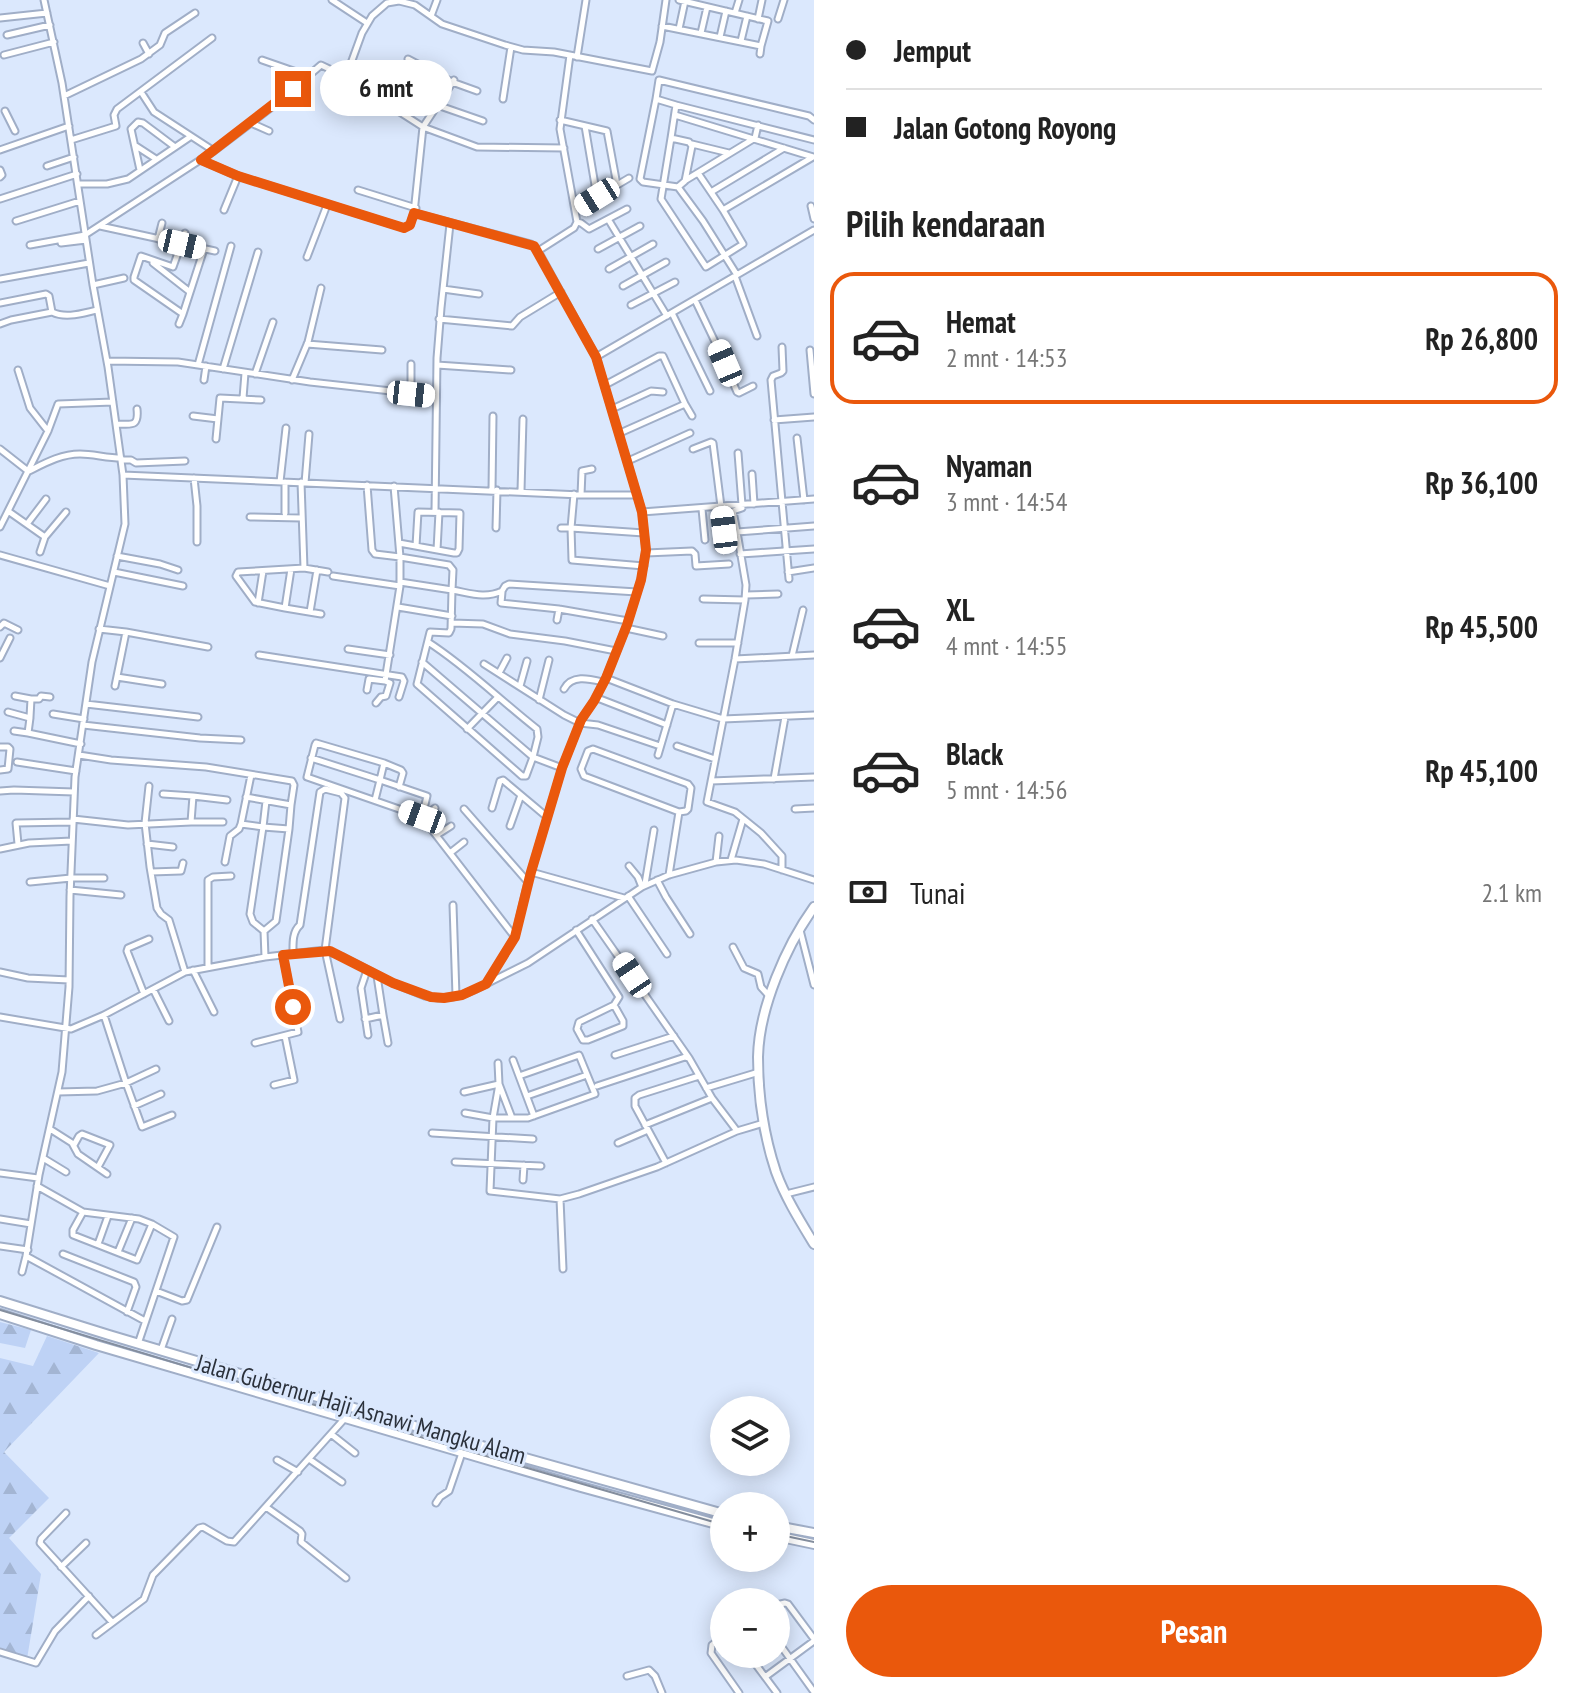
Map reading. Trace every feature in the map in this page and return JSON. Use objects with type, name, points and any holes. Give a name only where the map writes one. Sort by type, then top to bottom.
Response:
[{"type":"highway","points":[[814,907],[799,929],[770,997],[758,1055],[764,1123],[776,1171],[814,1244]]},
{"type":"highway","name":"Jalan Gubernur Haji Asnawi Mangku Alam","points":[[0,1301],[161,1351],[710,1510]]},
{"type":"highway","name":"Jalan Gubernur Haji Asnawi Mangku Alam","points":[[0,1314],[710,1522]]},
{"type":"highway","points":[[48,1329],[52,1317]]},
{"type":"highway","points":[[790,1529],[814,1533]]},
{"type":"highway","points":[[790,1539],[814,1544]]},
{"type":"street","points":[[22,1272],[38,1178],[58,1092],[66,1030],[76,771],[99,629],[125,524],[123,475],[107,361],[64,96],[44,0]]},
{"type":"street","points":[[332,0],[367,23]]},
{"type":"street","points":[[342,75],[350,66],[367,23],[382,6],[393,0],[416,3],[442,24],[511,47],[652,71],[666,0]]},
{"type":"street","points":[[431,16],[437,0]]},
{"type":"street","points":[[538,251],[574,228],[577,222],[560,120],[586,0]]},
{"type":"street","points":[[715,9],[717,0]]},
{"type":"street","points":[[735,13],[739,0]]},
{"type":"street","points":[[758,19],[762,0]]},
{"type":"street","points":[[778,19],[784,0]]},
{"type":"street","points":[[679,29],[682,1],[768,21],[760,54]]},
{"type":"street","points":[[701,33],[707,7]]},
{"type":"street","points":[[720,37],[726,11]]},
{"type":"street","points":[[0,18],[47,13]]},
{"type":"street","points":[[64,96],[149,54],[162,43],[165,33],[195,13]]},
{"type":"street","points":[[741,41],[747,16]]},
{"type":"street","points":[[7,35],[50,25]]},
{"type":"street","points":[[662,26],[761,46]]},
{"type":"street","points":[[71,140],[116,126],[114,115],[117,109],[212,38]]},
{"type":"street","points":[[4,55],[54,42]]},
{"type":"street","points":[[143,43],[149,54]]},
{"type":"street","points":[[503,99],[511,47]]},
{"type":"street","points":[[408,59],[477,91]]},
{"type":"street","points":[[262,60],[309,76]]},
{"type":"street","points":[[61,243],[85,238],[201,160],[321,65],[423,127],[481,148],[564,148]]},
{"type":"street","points":[[388,76],[437,105],[483,121]]},
{"type":"street","points":[[757,336],[736,276],[678,187],[640,179],[658,82],[662,79],[809,116],[814,120]]},
{"type":"street","points":[[201,160],[238,176],[404,228],[410,225],[415,210],[423,127],[453,81]]},
{"type":"street","points":[[141,92],[154,112],[214,151]]},
{"type":"street","points":[[656,99],[814,140]]},
{"type":"street","points":[[676,105],[661,201],[709,267],[744,243],[698,173]]},
{"type":"street","points":[[5,111],[18,136]]},
{"type":"street","points":[[675,115],[813,157]]},
{"type":"street","points":[[560,120],[608,133],[617,185]]},
{"type":"street","points":[[140,170],[131,128],[140,121],[175,147]]},
{"type":"street","points":[[251,123],[269,131]]},
{"type":"street","points":[[678,187],[755,138],[758,125]]},
{"type":"street","points":[[0,150],[18,136],[69,126]]},
{"type":"street","points":[[585,126],[597,197]]},
{"type":"street","points":[[78,184],[115,183],[128,179],[190,137]]},
{"type":"street","points":[[671,138],[730,154]]},
{"type":"street","points":[[685,181],[691,144]]},
{"type":"street","points":[[135,146],[156,159]]},
{"type":"street","points":[[711,192],[784,148]]},
{"type":"street","points":[[47,166],[74,157]]},
{"type":"street","points":[[723,210],[813,157]]},
{"type":"street","points":[[0,170],[0,177]]},
{"type":"street","points":[[0,199],[77,174]]},
{"type":"street","points":[[224,210],[238,176]]},
{"type":"street","points":[[575,210],[629,178]]},
{"type":"street","points":[[358,190],[450,224],[533,244],[596,357],[642,512],[646,553],[627,624],[605,680],[580,723],[562,768],[515,937],[486,984]]},
{"type":"street","points":[[16,221],[80,201]]},
{"type":"street","points":[[307,257],[327,205]]},
{"type":"street","points":[[811,206],[814,219]]},
{"type":"street","points":[[577,222],[589,229],[627,209]]},
{"type":"street","points":[[608,219],[654,294],[670,314],[710,391]]},
{"type":"street","points":[[158,239],[162,223]]},
{"type":"street","points":[[437,550],[437,365],[450,224]]},
{"type":"street","points":[[100,226],[215,251]]},
{"type":"street","points":[[598,249],[640,226]]},
{"type":"street","points":[[596,357],[814,230]]},
{"type":"street","points":[[170,276],[185,233]]},
{"type":"street","points":[[30,245],[85,238]]},
{"type":"street","points":[[609,269],[653,244]]},
{"type":"street","points":[[198,365],[231,246]]},
{"type":"street","points":[[179,324],[204,249]]},
{"type":"street","points":[[223,369],[258,252]]},
{"type":"street","points":[[173,267],[140,257],[134,280],[183,314]]},
{"type":"street","points":[[147,258],[190,292]]},
{"type":"street","points":[[623,286],[666,262]]},
{"type":"street","points":[[0,279],[89,263]]},
{"type":"street","points":[[93,285],[124,278]]},
{"type":"street","points":[[631,305],[675,282]]},
{"type":"street","points":[[292,380],[307,344],[321,288]]},
{"type":"street","points":[[443,289],[479,294]]},
{"type":"street","points":[[439,319],[510,326],[561,292]]},
{"type":"street","points":[[0,303],[46,294],[52,312]]},
{"type":"street","points":[[695,300],[737,392],[753,386]]},
{"type":"street","points":[[0,324],[52,312],[67,316],[97,310]]},
{"type":"street","points":[[255,374],[273,322]]},
{"type":"street","points":[[307,344],[382,350]]},
{"type":"street","points":[[782,347],[783,371],[771,380],[788,575],[814,568]]},
{"type":"street","points":[[810,350],[814,394]]},
{"type":"street","points":[[605,385],[663,356],[692,416]]},
{"type":"street","points":[[107,361],[198,365],[292,380],[436,396]]},
{"type":"street","points":[[411,364],[411,394]]},
{"type":"street","points":[[437,365],[511,370]]},
{"type":"street","points":[[204,380],[206,366]]},
{"type":"street","points":[[18,370],[30,408],[48,431]]},
{"type":"street","points":[[243,398],[245,373]]},
{"type":"street","points":[[612,409],[653,390],[663,392]]},
{"type":"street","points":[[216,439],[220,398],[261,400]]},
{"type":"street","points":[[0,527],[2,517],[8,511],[48,431],[58,404],[113,402]]},
{"type":"street","points":[[620,433],[685,404]]},
{"type":"street","points":[[116,424],[136,422],[137,409]]},
{"type":"street","points":[[193,416],[218,419]]},
{"type":"street","points":[[493,416],[496,528]]},
{"type":"street","points":[[774,420],[814,417]]},
{"type":"street","points":[[521,491],[523,419]]},
{"type":"street","points":[[285,513],[282,482],[286,428]]},
{"type":"street","points":[[628,461],[690,433]]},
{"type":"street","points":[[304,568],[301,518],[309,434]]},
{"type":"street","points":[[797,438],[804,500]]},
{"type":"street","points":[[693,449],[713,443],[724,530]]},
{"type":"street","points":[[0,449],[28,471]]},
{"type":"street","points":[[738,453],[742,505]]},
{"type":"street","points":[[28,471],[68,455],[82,454],[136,463],[185,461]]},
{"type":"street","points":[[592,469],[582,471],[571,528],[572,560],[644,566]]},
{"type":"street","points":[[752,474],[752,504]]},
{"type":"street","points":[[123,475],[637,495]]},
{"type":"street","points":[[194,478],[197,542]]},
{"type":"street","points":[[367,485],[372,550],[375,554],[453,568],[449,633],[431,631],[422,662],[417,684],[522,776],[526,776],[538,737],[537,729],[459,663],[428,642]]},
{"type":"street","points":[[386,678],[400,584],[394,486]]},
{"type":"street","points":[[27,524],[46,499]]},
{"type":"street","points":[[642,512],[814,499]]},
{"type":"street","points":[[704,812],[745,597],[746,585],[733,510],[752,504]]},
{"type":"street","points":[[702,509],[705,540]]},
{"type":"street","points":[[8,511],[45,537]]},
{"type":"street","points":[[40,552],[45,537],[66,512]]},
{"type":"street","points":[[399,543],[454,553],[458,551],[461,513],[417,513],[416,546]]},
{"type":"street","points":[[250,517],[301,518]]},
{"type":"street","points":[[737,532],[814,526]]},
{"type":"street","points":[[561,528],[644,533]]},
{"type":"street","points":[[740,554],[763,556],[814,549],[814,556]]},
{"type":"street","points":[[646,553],[693,552],[696,566],[729,564]]},
{"type":"street","points":[[0,555],[110,586]]},
{"type":"street","points":[[117,556],[178,570]]},
{"type":"street","points":[[321,614],[258,603],[236,574],[304,568],[478,595],[502,591]]},
{"type":"street","points":[[285,608],[291,569]]},
{"type":"street","points":[[310,612],[317,570]]},
{"type":"street","points":[[258,603],[263,571]]},
{"type":"street","points":[[114,572],[183,586]]},
{"type":"street","points":[[637,592],[515,584],[505,586],[501,603],[559,609],[627,624],[663,636]]},
{"type":"street","points":[[703,599],[778,594]]},
{"type":"street","points":[[398,607],[483,624],[510,634],[616,651]]},
{"type":"street","points":[[557,620],[559,609]]},
{"type":"street","points":[[792,656],[803,610]]},
{"type":"street","points":[[0,627],[6,623],[18,630]]},
{"type":"street","points":[[99,629],[208,647]]},
{"type":"street","points":[[115,686],[126,632]]},
{"type":"street","points":[[0,658],[10,638]]},
{"type":"street","points":[[699,643],[738,643]]},
{"type":"street","points":[[348,649],[390,655]]},
{"type":"street","points":[[259,655],[386,678],[390,683],[386,696],[376,703]]},
{"type":"street","points":[[735,659],[814,655]]},
{"type":"street","points":[[499,673],[507,658]]},
{"type":"street","points":[[539,700],[549,660]]},
{"type":"street","points":[[520,686],[527,661]]},
{"type":"street","points":[[422,662],[533,757],[562,768]]},
{"type":"street","points":[[484,664],[580,723],[598,725],[660,746]]},
{"type":"street","points":[[117,677],[162,684]]},
{"type":"street","points":[[367,690],[369,679],[403,678],[399,697]]},
{"type":"street","points":[[564,689],[574,680],[605,680],[723,719],[814,715]]},
{"type":"street","points":[[15,696],[31,699],[50,697]]},
{"type":"street","points":[[467,729],[497,698]]},
{"type":"street","points":[[28,733],[31,699]]},
{"type":"street","points":[[600,699],[667,725]]},
{"type":"street","points":[[86,704],[198,717]]},
{"type":"street","points":[[658,755],[673,704]]},
{"type":"street","points":[[8,712],[30,718]]},
{"type":"street","points":[[53,714],[84,722],[200,738],[241,740]]},
{"type":"street","points":[[586,714],[598,725]]},
{"type":"street","points":[[774,779],[785,717]]},
{"type":"street","points":[[14,731],[81,744]]},
{"type":"street","points":[[399,787],[401,770],[317,743],[315,745],[306,776],[308,779],[422,818],[515,937]]},
{"type":"street","points":[[677,746],[715,759]]},
{"type":"street","points":[[0,747],[10,749],[8,769],[0,770]]},
{"type":"street","points":[[593,749],[688,784],[691,788],[688,809],[679,812],[584,776],[581,769],[588,751],[593,749]]},
{"type":"street","points":[[79,755],[206,767],[293,782],[276,921],[264,931]]},
{"type":"street","points":[[311,758],[427,796],[422,818]]},
{"type":"street","points":[[17,762],[76,771]]},
{"type":"street","points":[[375,800],[384,763]]},
{"type":"street","points":[[225,862],[230,836],[241,824],[251,775]]},
{"type":"street","points":[[711,781],[814,777]]},
{"type":"street","points":[[492,808],[501,780],[504,780],[547,817]]},
{"type":"street","points":[[149,786],[145,823],[157,908],[169,920],[185,972]]},
{"type":"street","points":[[293,954],[320,792],[325,789],[341,793],[345,798],[325,950],[340,1019]]},
{"type":"street","points":[[0,791],[74,792]]},
{"type":"street","points":[[163,794],[227,800]]},
{"type":"street","points":[[510,826],[521,795]]},
{"type":"street","points":[[191,822],[193,796]]},
{"type":"street","points":[[246,797],[291,805]]},
{"type":"street","points":[[265,957],[264,931],[251,919],[250,914],[266,801]]},
{"type":"street","points":[[707,802],[730,809],[761,833],[782,856],[782,870]]},
{"type":"street","points":[[422,818],[435,808]]},
{"type":"street","points":[[795,809],[814,808]]},
{"type":"street","points":[[464,809],[528,882]]},
{"type":"street","points":[[669,875],[679,812]]},
{"type":"street","points":[[731,860],[744,818]]},
{"type":"street","points":[[18,844],[16,823],[72,821],[128,825],[223,822]]},
{"type":"street","points":[[241,824],[289,829]]},
{"type":"street","points":[[437,835],[451,826]]},
{"type":"street","points":[[643,886],[654,830]]},
{"type":"street","points":[[716,862],[719,836]]},
{"type":"street","points":[[0,849],[18,844],[72,841]]},
{"type":"street","points":[[450,853],[464,842]]},
{"type":"street","points":[[147,844],[173,847]]},
{"type":"street","points":[[0,1017],[66,1030],[77,1028],[185,972],[325,950],[425,996],[456,996],[528,963],[643,886],[669,875],[716,862],[745,860],[814,880]]},
{"type":"street","points":[[151,872],[181,871],[183,863]]},
{"type":"street","points":[[629,866],[643,886]]},
{"type":"street","points":[[531,872],[626,897],[667,954]]},
{"type":"street","points":[[208,967],[208,880],[231,876]]},
{"type":"street","points":[[30,882],[104,878]]},
{"type":"street","points":[[657,879],[690,934]]},
{"type":"street","points":[[70,890],[121,895]]},
{"type":"street","points":[[453,905],[456,996]]},
{"type":"street","points":[[592,919],[737,1131]]},
{"type":"street","points":[[799,929],[814,985]]},
{"type":"street","points":[[576,930],[618,995],[614,1005],[579,1022],[577,1029],[580,1037],[588,1040],[623,1026],[614,1005]]},
{"type":"street","points":[[144,994],[127,951],[149,939]]},
{"type":"street","points":[[733,947],[744,968],[758,974],[761,987],[770,997]]},
{"type":"street","points":[[255,1043],[298,1032],[283,955]]},
{"type":"street","points":[[193,970],[214,1012]]},
{"type":"street","points":[[367,970],[361,985],[368,1035]]},
{"type":"street","points":[[0,972],[28,978],[69,980]]},
{"type":"street","points":[[377,975],[388,1043]]},
{"type":"street","points":[[153,989],[169,1021]]},
{"type":"street","points":[[104,1015],[143,1127],[172,1115]]},
{"type":"street","points":[[365,1019],[383,1015]]},
{"type":"street","points":[[274,1085],[297,1079],[285,1036]]},
{"type":"street","points":[[615,1055],[674,1036]]},
{"type":"street","points":[[465,1113],[493,1118],[528,1118],[595,1094],[579,1055],[519,1076]]},
{"type":"street","points":[[597,1086],[689,1058]]},
{"type":"street","points":[[513,1060],[534,1116]]},
{"type":"street","points":[[498,1063],[490,1191],[560,1199],[598,1189],[737,1131],[764,1123]]},
{"type":"street","points":[[58,1092],[97,1091],[126,1083],[156,1069]]},
{"type":"street","points":[[706,1088],[759,1072]]},
{"type":"street","points":[[527,1096],[587,1075]]},
{"type":"street","points":[[666,1163],[635,1106],[636,1096],[699,1076]]},
{"type":"street","points":[[464,1092],[499,1084]]},
{"type":"street","points":[[499,1084],[512,1118]]},
{"type":"street","points":[[134,1106],[161,1094]]},
{"type":"street","points":[[618,1143],[712,1098]]},
{"type":"street","points":[[50,1129],[107,1174]]},
{"type":"street","points":[[432,1133],[533,1139]]},
{"type":"street","points":[[74,1145],[82,1134],[110,1145],[98,1167]]},
{"type":"street","points":[[43,1158],[66,1172]]},
{"type":"street","points":[[455,1162],[541,1166]]},
{"type":"street","points":[[523,1180],[524,1165]]},
{"type":"street","points":[[0,1173],[38,1178]]},
{"type":"street","points":[[37,1186],[83,1212],[145,1220],[175,1239],[138,1344]]},
{"type":"street","points":[[786,1194],[814,1187]]},
{"type":"street","points":[[560,1199],[563,1269]]},
{"type":"street","points":[[83,1212],[72,1234],[137,1260],[152,1224]]},
{"type":"street","points":[[98,1244],[108,1216]]},
{"type":"street","points":[[118,1252],[132,1218]]},
{"type":"street","points":[[0,1219],[31,1224]]},
{"type":"street","points":[[156,1291],[187,1300],[217,1227]]},
{"type":"street","points":[[0,1246],[27,1253],[145,1322]]},
{"type":"street","points":[[63,1254],[134,1282],[136,1287],[127,1312]]},
{"type":"street","points":[[161,1351],[172,1319]]},
{"type":"street","points":[[96,1635],[144,1599],[153,1575],[199,1528],[203,1527],[232,1542],[346,1417]]},
{"type":"street","points":[[331,1434],[355,1453]]},
{"type":"street","points":[[436,1503],[449,1491],[462,1452]]},
{"type":"street","points":[[309,1459],[342,1482]]},
{"type":"street","points":[[277,1460],[298,1472]]},
{"type":"street","points":[[266,1507],[300,1531],[301,1542],[346,1578]]},
{"type":"street","points":[[66,1513],[40,1541],[41,1546],[112,1622]]},
{"type":"street","points":[[61,1567],[86,1543]]},
{"type":"street","points":[[0,1652],[36,1663],[55,1631],[89,1596]]},
{"type":"street","points":[[790,1607],[814,1640],[790,1657]]},
{"type":"street","points":[[790,1659],[814,1692]]},
{"type":"street","points":[[722,1668],[739,1693]]},
{"type":"street","points":[[758,1668],[777,1693]]},
{"type":"street","points":[[765,1677],[776,1668]]},
{"type":"street","points":[[627,1676],[649,1670],[662,1693]]},
{"type":"green space","points":[[0,1322],[31,1330],[25,1348],[0,1343]]},
{"type":"green space","points":[[47,1336],[99,1353],[4,1452],[49,1498],[9,1538],[41,1574],[27,1659],[0,1651],[0,1358],[33,1366]]},
{"type":"tram line","points":[[0,1310],[710,1521]]},
{"type":"tram line","points":[[790,1537],[814,1542]]},
{"type":"route","points":[[293,89],[201,160],[238,176],[372,220],[408,228],[414,213],[534,246],[596,357],[642,512],[646,550],[641,580],[627,625],[606,678],[581,720],[562,768],[515,937],[486,984],[462,995],[431,997],[393,983],[330,951],[283,955],[293,1007]]}]
